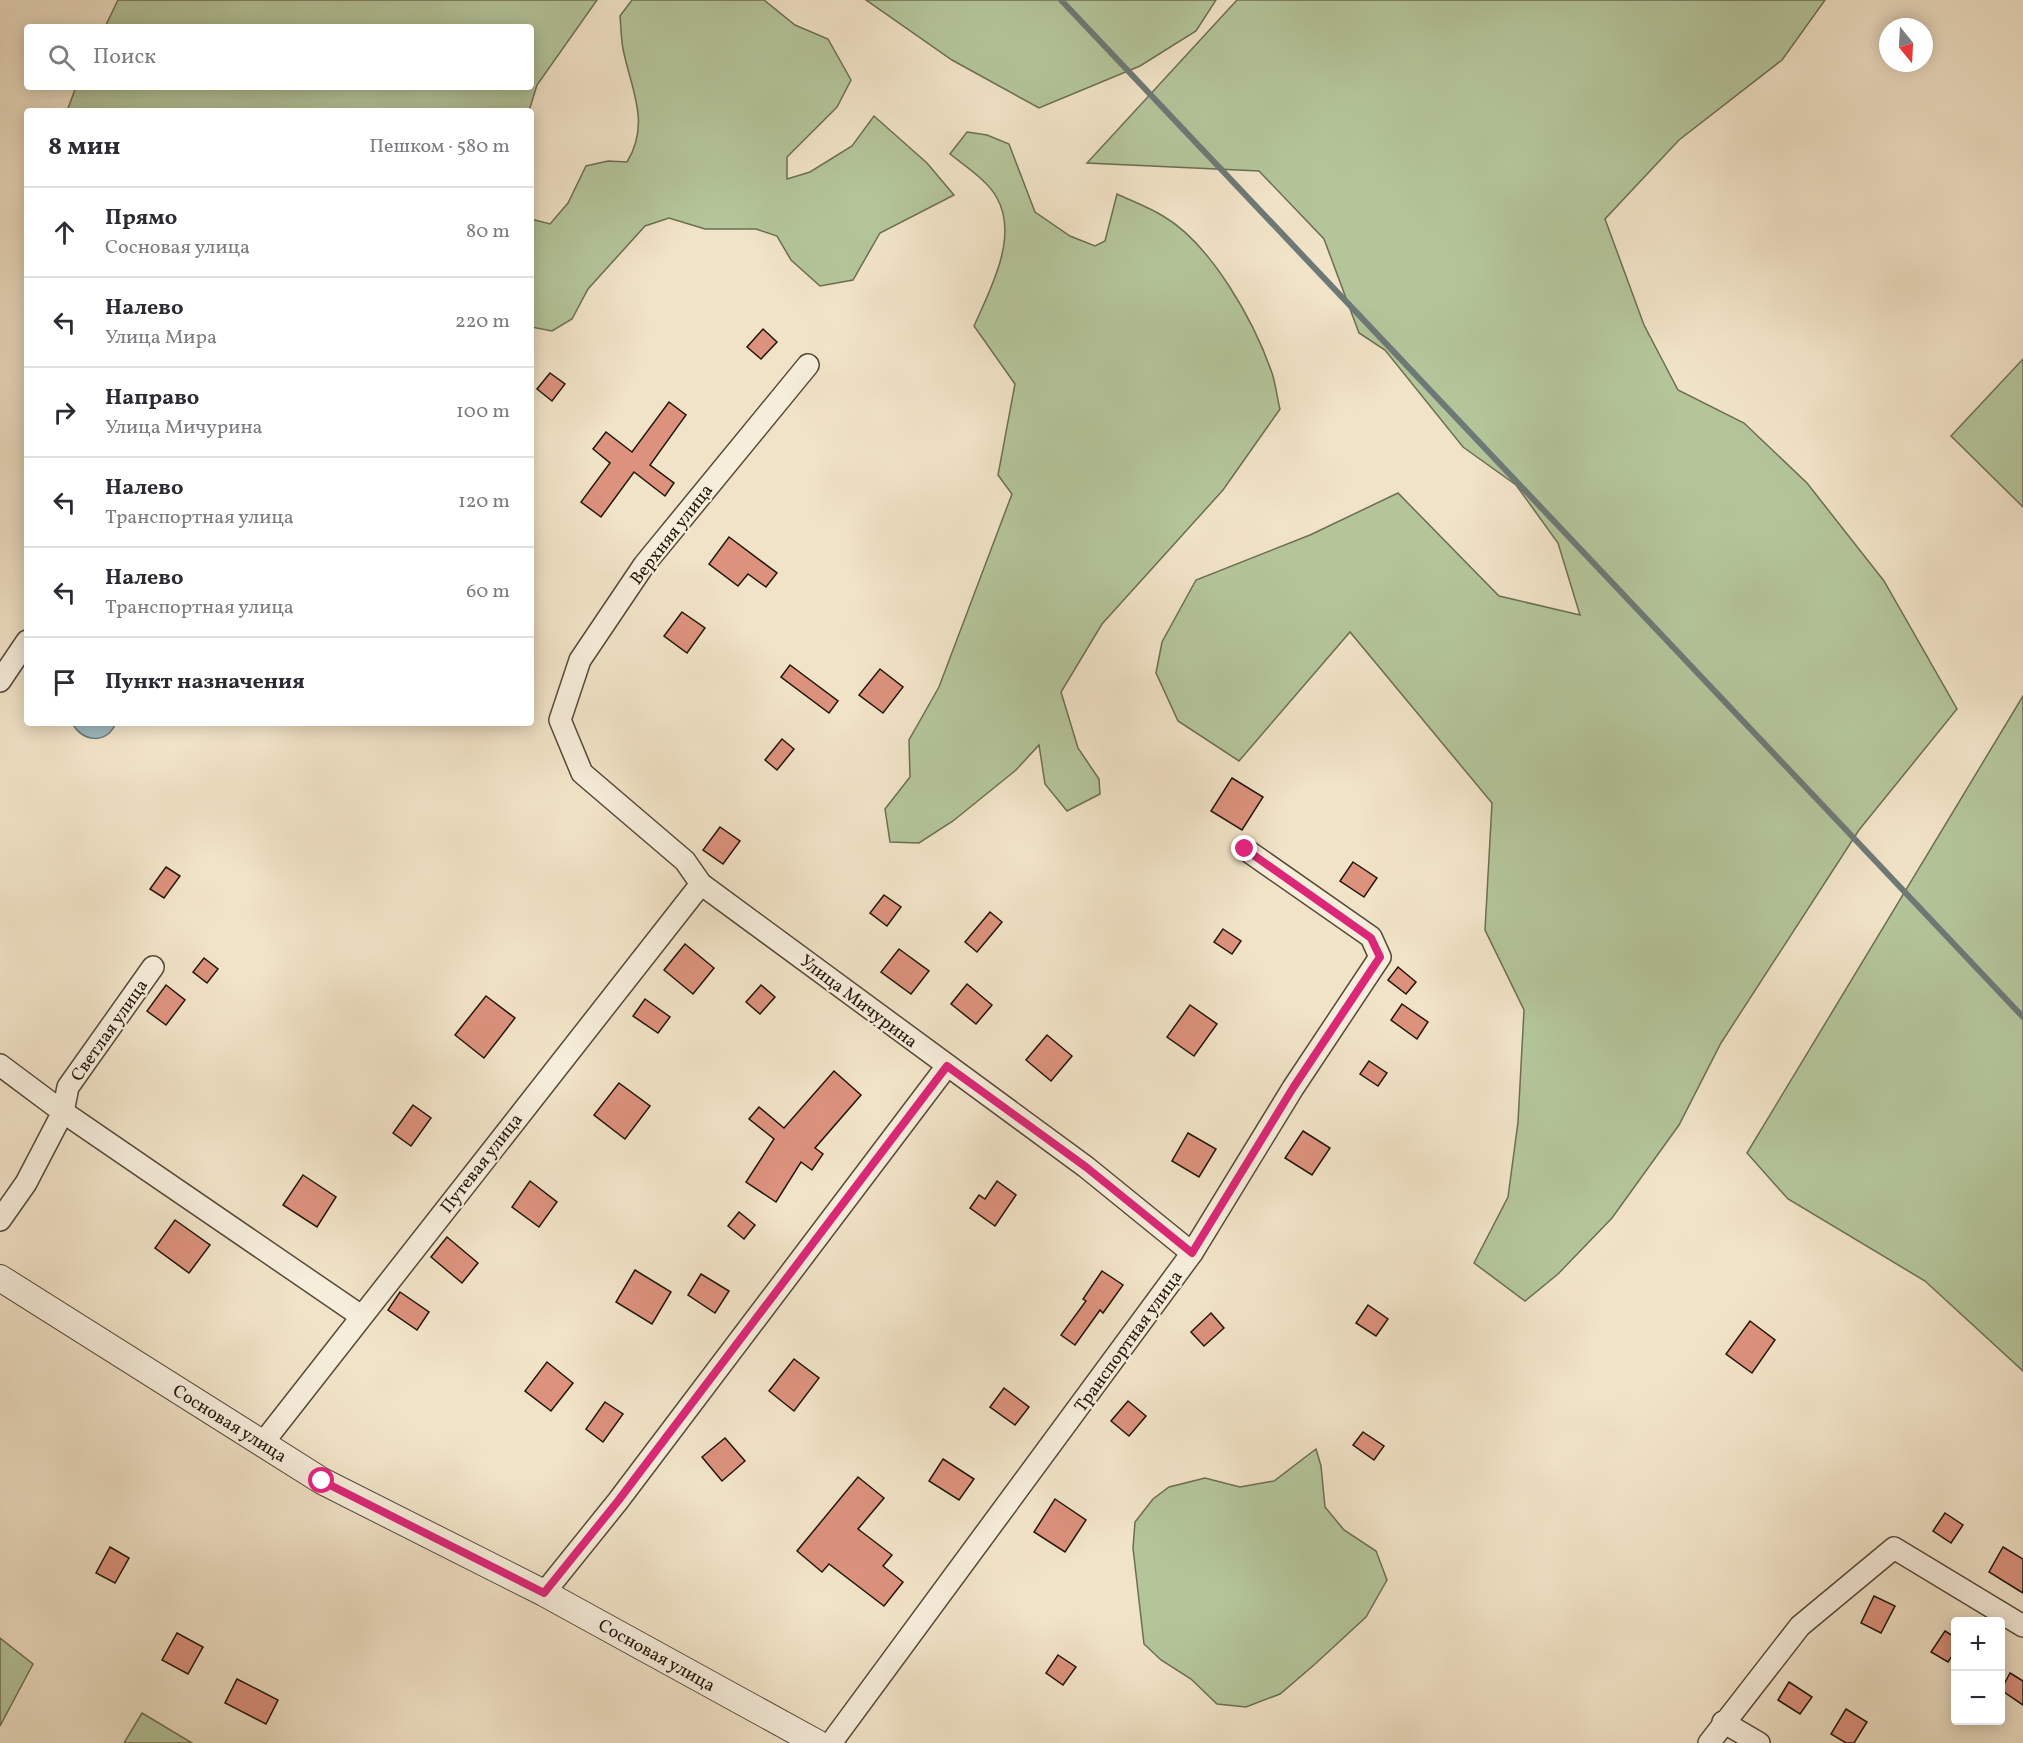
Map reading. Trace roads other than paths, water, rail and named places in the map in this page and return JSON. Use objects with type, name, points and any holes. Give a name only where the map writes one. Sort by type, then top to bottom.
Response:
[{"type":"street","name":"Верхняя улица","points":[[560,720],[580,660],[644,565],[808,365]]},
{"type":"street","points":[[0,681],[24,645]]},
{"type":"street","name":"Улица Мичурина","points":[[560,720],[582,773],[685,861],[701,884],[1086,1167],[1192,1253]]},
{"type":"street","name":"Транспортная улица","points":[[831,1743],[1192,1253],[1293,1088],[1380,957],[1371,938],[1245,849]]},
{"type":"street","name":"Путевая улица","points":[[262,1444],[701,884]]},
{"type":"street","name":"Светлая улица","points":[[0,1220],[26,1183],[63,1112],[68,1087],[153,968]]},
{"type":"street","points":[[0,1065],[63,1112],[362,1316]]},
{"type":"street","points":[[544,1593],[618,1501],[947,1066]]},
{"type":"street","name":"Сосновая улица","points":[[0,1278],[36,1298],[322,1481],[544,1593],[817,1743]]},
{"type":"street","points":[[1709,1743],[1723,1722],[1800,1626],[1894,1548],[2023,1626]]},
{"type":"street","points":[[1723,1722],[1759,1743]]},
{"type":"water","points":[[74,726],[114,726],[101,738],[88,737]]},
{"type":"waterway","points":[[1061,0],[2023,1017]]}]
